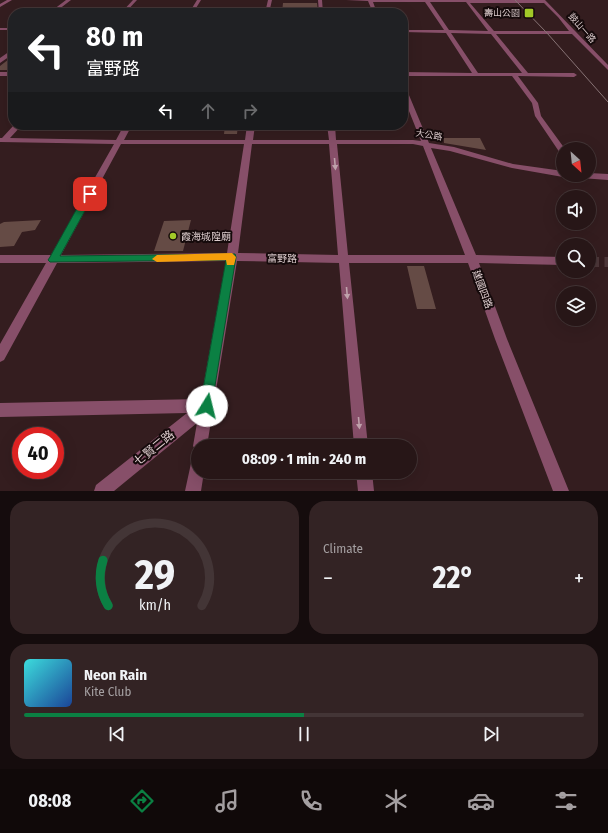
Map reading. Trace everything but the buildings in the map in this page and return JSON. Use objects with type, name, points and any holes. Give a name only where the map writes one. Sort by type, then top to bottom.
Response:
[{"type":"street","points":[[0,6],[10,0]]},
{"type":"street","points":[[58,8],[69,0]]},
{"type":"street","points":[[67,8],[77,0]]},
{"type":"street","points":[[127,8],[135,0]]},
{"type":"street","points":[[348,0],[544,1]]},
{"type":"street","points":[[426,0],[476,74]]},
{"type":"street","points":[[467,1],[526,74]]},
{"type":"street","name":"鼓山一路","points":[[544,1],[560,16],[573,33],[608,68]]},
{"type":"street","points":[[408,31],[573,33]]},
{"type":"street","points":[[0,61],[8,55]]},
{"type":"street","points":[[408,74],[574,75]]},
{"type":"street","points":[[514,75],[534,103],[538,116],[557,142]]},
{"type":"street","name":"建國四路","points":[[408,100],[472,259],[501,339],[561,491]]},
{"type":"street","points":[[2,140],[13,130]]},
{"type":"street","points":[[0,356],[125,130]]},
{"type":"street","points":[[201,439],[232,257],[250,130]]},
{"type":"street","points":[[332,130],[360,439]]},
{"type":"street","name":"大公路","points":[[2,140],[425,143],[512,166],[556,173]]},
{"type":"street","points":[[596,176],[608,177]]},
{"type":"street","name":"富野路","points":[[0,259],[53,260],[232,257],[556,261]]},
{"type":"street","points":[[0,410],[207,406]]},
{"type":"street","name":"七賢二路","points":[[102,491],[207,406]]},
{"type":"street","points":[[193,491],[195,479]]},
{"type":"street","points":[[365,479],[366,491]]},
{"type":"tunnel","points":[[596,262],[608,262]]},
{"type":"tram line","points":[[515,0],[547,33],[608,102]]},
{"type":"slow traffic","points":[[157,259],[232,257],[231,263]]},
{"type":"place","name":"壽山公園","points":[[529,13]]},
{"type":"place","name":"霞海城隍廟","points":[[173,236]]},
{"type":"route","points":[[90,194],[53,260],[232,257],[207,406]]}]
